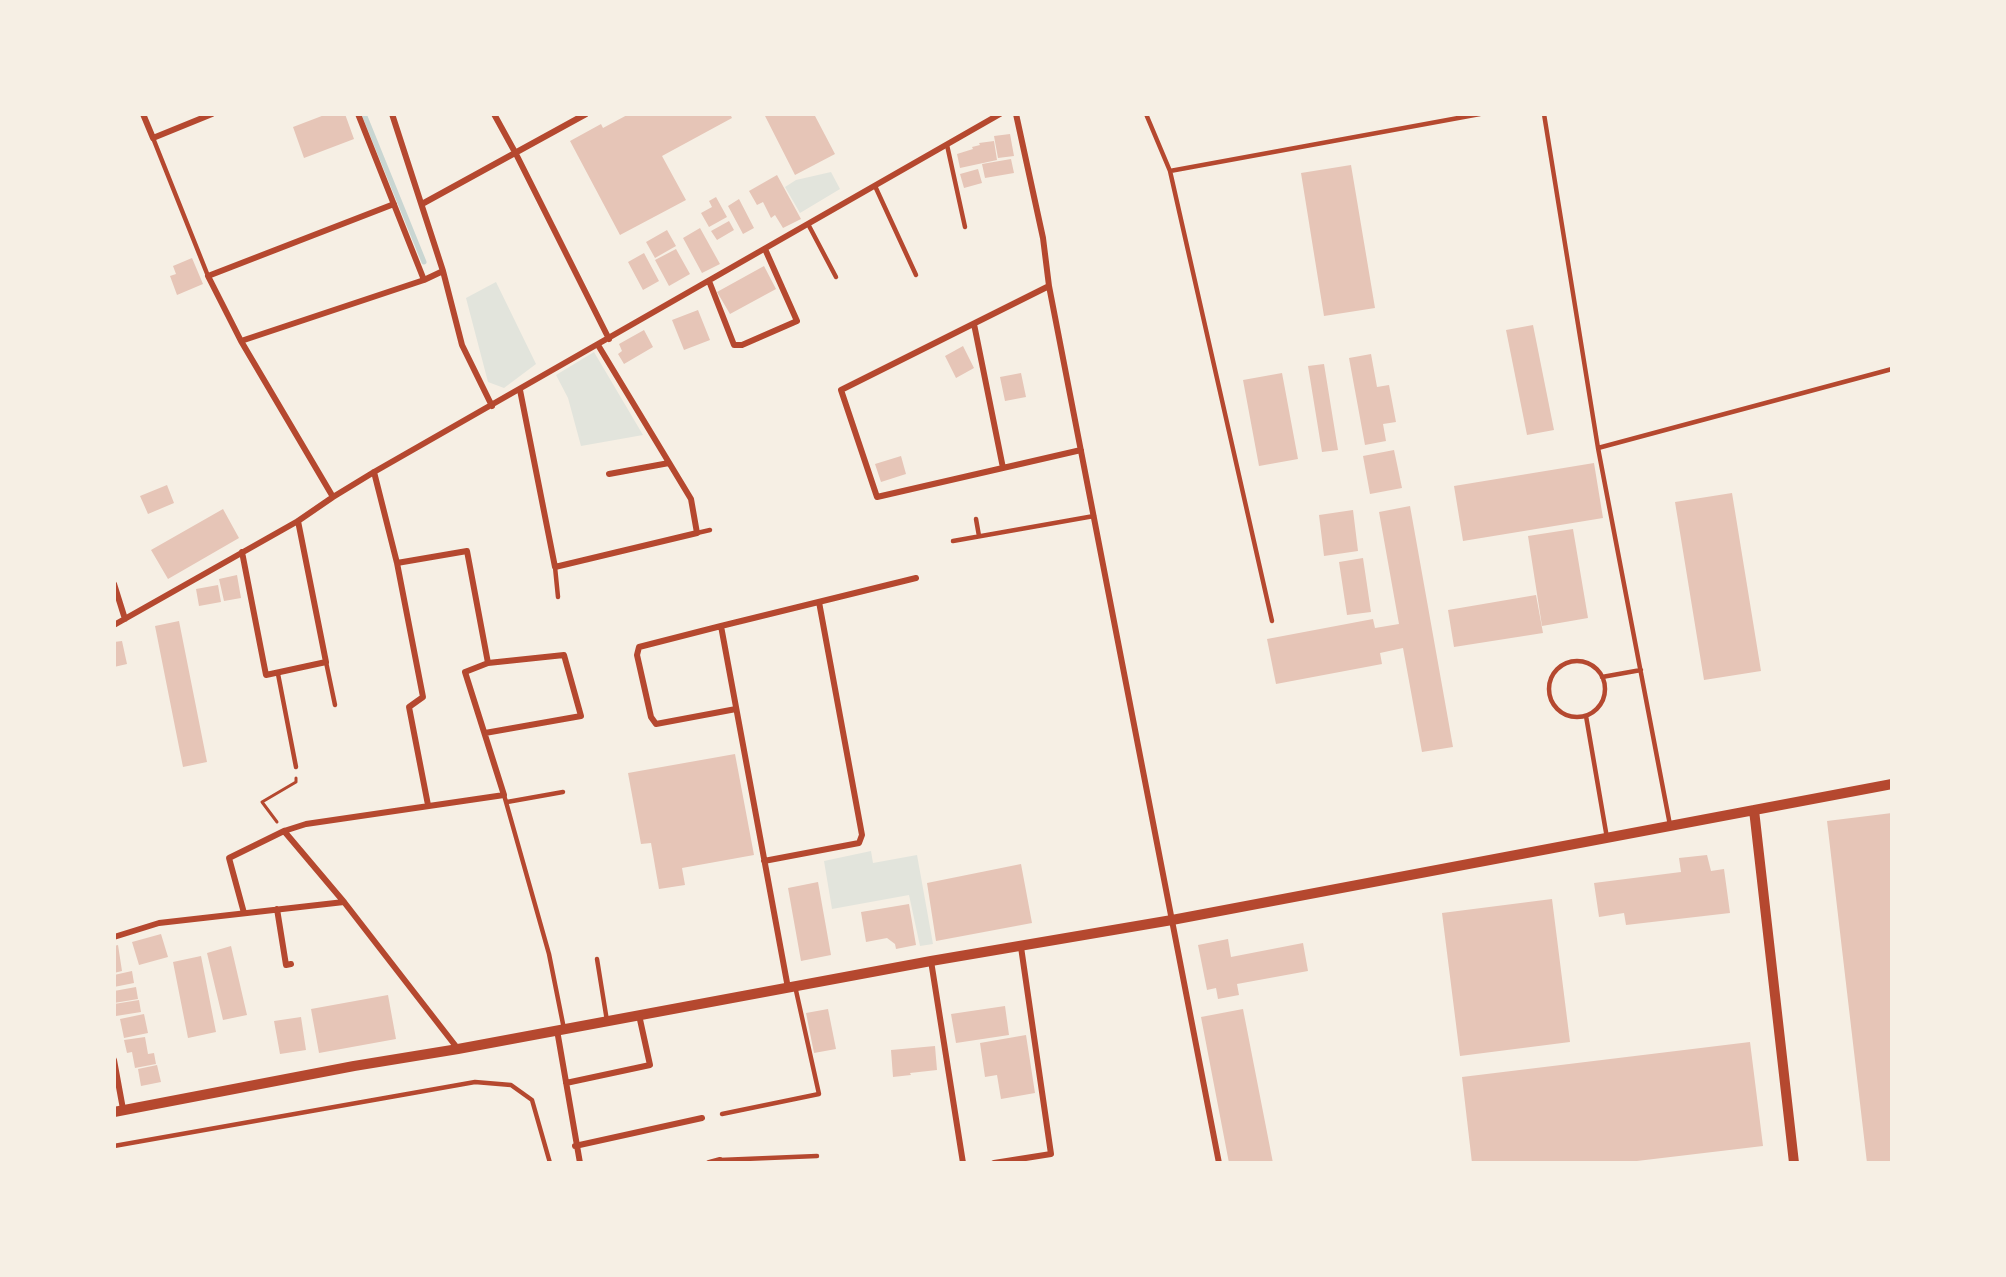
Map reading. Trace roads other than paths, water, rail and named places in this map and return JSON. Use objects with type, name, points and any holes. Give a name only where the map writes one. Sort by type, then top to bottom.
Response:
[{"type":"street","points":[[143,114],[153,138],[212,114]]},
{"type":"street","points":[[358,114],[424,280]]},
{"type":"street","points":[[392,114],[422,204],[462,345],[492,406]]},
{"type":"street","points":[[494,114],[609,339]]},
{"type":"street","points":[[422,204],[586,114]]},
{"type":"street","points":[[114,626],[298,521],[374,472],[1000,114]]},
{"type":"street","points":[[1016,114],[1043,238],[1049,286],[1219,1163]]},
{"type":"street","points":[[333,497],[241,341],[208,276],[394,204]]},
{"type":"street","points":[[709,281],[734,345],[742,345],[797,321],[765,249]]},
{"type":"street","points":[[241,341],[442,272]]},
{"type":"street","points":[[1049,286],[841,390],[877,497],[1081,450]]},
{"type":"street","points":[[974,324],[1004,468]]},
{"type":"street","points":[[520,390],[555,567],[697,533],[691,499],[598,345]]},
{"type":"street","points":[[609,474],[669,463]]},
{"type":"street","points":[[374,472],[398,564],[423,697],[409,708],[428,806]]},
{"type":"street","points":[[242,552],[267,675],[326,662],[298,521]]},
{"type":"street","points":[[398,564],[467,551],[488,663]]},
{"type":"street","points":[[736,709],[656,724],[651,717],[637,655],[639,647],[916,578]]},
{"type":"street","points":[[114,584],[125,619]]},
{"type":"street","points":[[764,861],[860,843],[862,836],[819,602]]},
{"type":"street","points":[[721,626],[764,861],[792,987]]},
{"type":"street","points":[[244,913],[229,858],[284,831],[306,824],[504,795],[465,672],[488,663],[564,656],[581,716],[485,733]]},
{"type":"street","points":[[114,1060],[119,1110],[932,961],[1172,920],[1892,784]]},
{"type":"street","points":[[1754,810],[1794,1163]]},
{"type":"street","points":[[284,831],[344,902],[458,1049]]},
{"type":"street","points":[[114,937],[159,923],[344,902]]},
{"type":"street","points":[[277,909],[286,965]]},
{"type":"street","points":[[994,1163],[1051,1154],[1021,947]]},
{"type":"street","points":[[932,961],[963,1163]]},
{"type":"street","points":[[566,1083],[650,1065],[639,1015]]},
{"type":"street","points":[[560,1029],[575,1146],[580,1163]]},
{"type":"street","points":[[575,1146],[702,1118]]},
{"type":"street","points":[[709,1163],[720,1162]]},
{"type":"lane","points":[[1146,114],[1170,171],[1272,621]]},
{"type":"lane","points":[[1170,171],[1480,114]]},
{"type":"lane","points":[[1544,114],[1598,448],[1670,825]]},
{"type":"lane","points":[[153,138],[208,276]]},
{"type":"lane","points":[[947,145],[965,227]]},
{"type":"lane","points":[[875,186],[916,274]]},
{"type":"lane","points":[[808,224],[836,277]]},
{"type":"lane","points":[[1598,448],[1892,369]]},
{"type":"lane","points":[[953,541],[1094,516]]},
{"type":"lane","points":[[976,519],[979,536]]},
{"type":"lane","points":[[697,533],[710,530]]},
{"type":"lane","points":[[555,567],[558,597]]},
{"type":"lane","points":[[1573,661],[1594,667],[1602,677],[1605,691],[1603,699],[1598,708],[1586,716],[1569,716],[1560,712],[1552,702],[1549,686],[1552,675],[1559,667],[1573,661]]},
{"type":"lane","points":[[326,662],[335,705]]},
{"type":"lane","points":[[1602,677],[1641,670]]},
{"type":"lane","points":[[279,674],[296,767]]},
{"type":"lane","points":[[1586,716],[1607,838]]},
{"type":"lane","points":[[507,802],[563,792]]},
{"type":"lane","points":[[504,795],[549,954],[560,1029]]},
{"type":"lane","points":[[597,959],[607,1021]]},
{"type":"lane","points":[[722,1114],[819,1094],[792,987]]},
{"type":"lane","points":[[114,1146],[475,1082],[511,1085],[532,1100],[550,1163]]},
{"type":"lane","points":[[720,1162],[817,1156]]},
{"type":"waterway","points":[[364,114],[424,262]]}]
